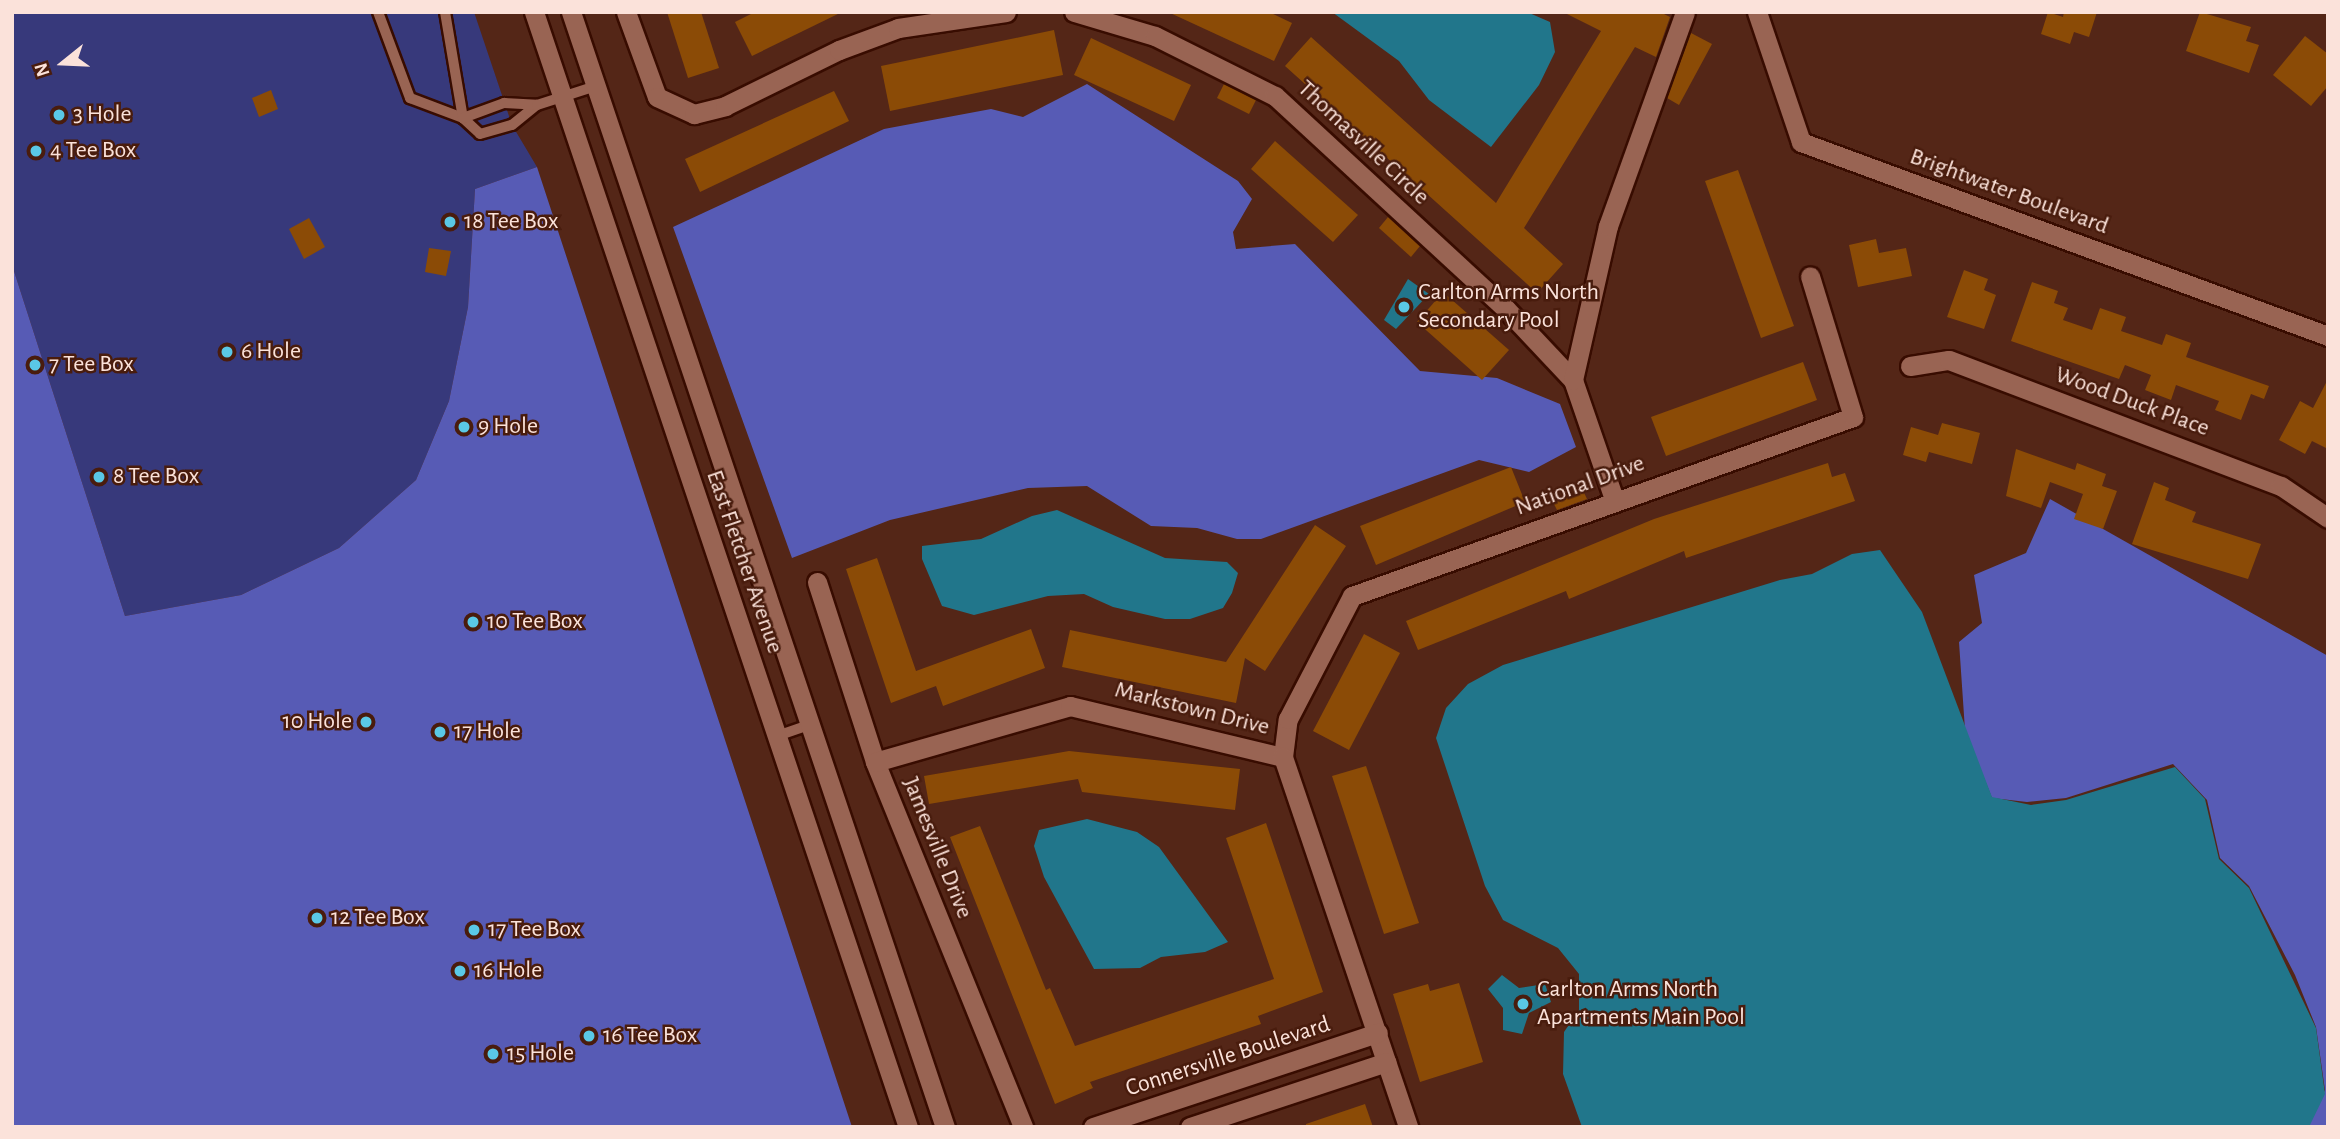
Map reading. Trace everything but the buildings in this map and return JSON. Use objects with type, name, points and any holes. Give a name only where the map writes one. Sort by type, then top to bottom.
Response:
[{"type":"street","name":"East Fletcher Avenue","points":[[534,12],[908,1127]]},
{"type":"street","name":"East Fletcher Avenue","points":[[571,12],[944,1127]]},
{"type":"street","points":[[626,12],[657,97],[694,114],[725,106],[839,50],[898,28],[1006,12]]},
{"type":"street","name":"Thomasville Circle","points":[[1074,12],[1155,36],[1275,96],[1506,309],[1573,380],[1614,499]]},
{"type":"street","points":[[1573,380],[1608,226],[1685,12]]},
{"type":"street","name":"Brightwater Boulevard","points":[[1757,12],[1801,142],[2328,336]]},
{"type":"street","name":"National Drive","points":[[1283,757],[1288,719],[1352,596],[1614,499],[1853,417],[1810,276]]},
{"type":"street","name":"Wood Duck Place","points":[[1910,366],[1949,360],[2281,486],[2328,518]]},
{"type":"street","name":"Jamesville Drive","points":[[817,582],[876,762],[1023,1127]]},
{"type":"street","name":"Markstown Drive","points":[[876,762],[1070,706],[1283,757],[1408,1127]]},
{"type":"street","name":"Connersville Boulevard","points":[[1093,1127],[1378,1033]]},
{"type":"street","points":[[1190,1127],[1387,1062]]},
{"type":"lane","points":[[378,12],[410,98],[463,118],[480,134],[512,125],[537,105],[596,86]]},
{"type":"lane","points":[[445,12],[463,118]]},
{"type":"lane","points":[[463,118],[504,103],[537,105]]},
{"type":"lane","points":[[777,736],[811,724]]},
{"type":"shaded area","points":[[12,12],[474,12],[512,125],[537,167],[475,189],[468,307],[449,401],[416,480],[339,548],[241,595],[125,616],[12,265]]},
{"type":"shaded area","points":[[1087,84],[1238,181],[1252,199],[1233,232],[1236,249],[1295,244],[1420,371],[1497,378],[1560,404],[1576,447],[1529,472],[1479,460],[1261,539],[1237,539],[1197,528],[1151,526],[1087,486],[1028,488],[890,520],[792,558],[673,227],[884,129],[991,109],[1023,117]]},
{"type":"shaded area","points":[[537,167],[852,1127],[12,1127],[12,265],[125,616],[241,595],[339,548],[416,480],[449,401],[468,307],[475,189]]},
{"type":"shaded area","points":[[2050,499],[2328,656],[2328,1127],[2308,1127],[2325,1090],[2316,1027],[2295,975],[2249,886],[2220,858],[2207,800],[2173,764],[2066,798],[2027,802],[1992,798],[1965,730],[1959,642],[1982,623],[1974,575],[2026,553]]},
{"type":"water","points":[[1332,12],[1527,12],[1550,22],[1555,52],[1539,85],[1491,147],[1429,100],[1399,61]]},
{"type":"water","name":"Carlton Arms North Secondary Pool","points":[[1408,279],[1429,294],[1396,329],[1384,320]]},
{"type":"water","points":[[1057,510],[1165,558],[1227,562],[1238,573],[1232,593],[1223,608],[1190,619],[1165,619],[1113,607],[1084,594],[1048,596],[974,615],[942,606],[922,559],[922,546],[981,539],[1032,516]]},
{"type":"water","points":[[1880,550],[1922,612],[1992,797],[2031,805],[2066,800],[2175,767],[2205,799],[2219,859],[2249,888],[2316,1028],[2325,1094],[2309,1127],[1582,1127],[1563,1074],[1564,1032],[1579,1010],[1579,974],[1558,948],[1503,920],[1485,886],[1436,738],[1446,708],[1468,684],[1503,665],[1780,580],[1812,574],[1852,554]]},
{"type":"water","points":[[1087,819],[1137,832],[1159,847],[1228,942],[1205,952],[1161,957],[1140,968],[1094,969],[1044,877],[1034,846],[1039,830]]},
{"type":"water","name":"Carlton Arms North Apartments Main Pool","points":[[1502,975],[1519,988],[1545,984],[1551,1002],[1529,1013],[1522,1034],[1503,1030],[1503,1008],[1488,989]]},
{"type":"place","name":"3 Hole","points":[[59,115]]},
{"type":"place","name":"4 Tee Box","points":[[36,151]]},
{"type":"place","name":"18 Tee Box","points":[[450,222]]},
{"type":"place","name":"Carlton Arms North Secondary Pool","points":[[1404,307]]},
{"type":"place","name":"6 Hole","points":[[227,352]]},
{"type":"place","name":"7 Tee Box","points":[[35,365]]},
{"type":"place","name":"9 Hole","points":[[464,427]]},
{"type":"place","name":"8 Tee Box","points":[[99,477]]},
{"type":"place","name":"10 Tee Box","points":[[473,622]]},
{"type":"place","name":"10 Hole","points":[[366,722]]},
{"type":"place","name":"17 Hole","points":[[440,732]]},
{"type":"place","name":"12 Tee Box","points":[[317,918]]},
{"type":"place","name":"17 Tee Box","points":[[474,930]]},
{"type":"place","name":"16 Hole","points":[[460,971]]},
{"type":"place","name":"Carlton Arms North Apartments Main Pool","points":[[1523,1004]]},
{"type":"place","name":"16 Tee Box","points":[[589,1036]]},
{"type":"place","name":"15 Hole","points":[[493,1054]]}]
